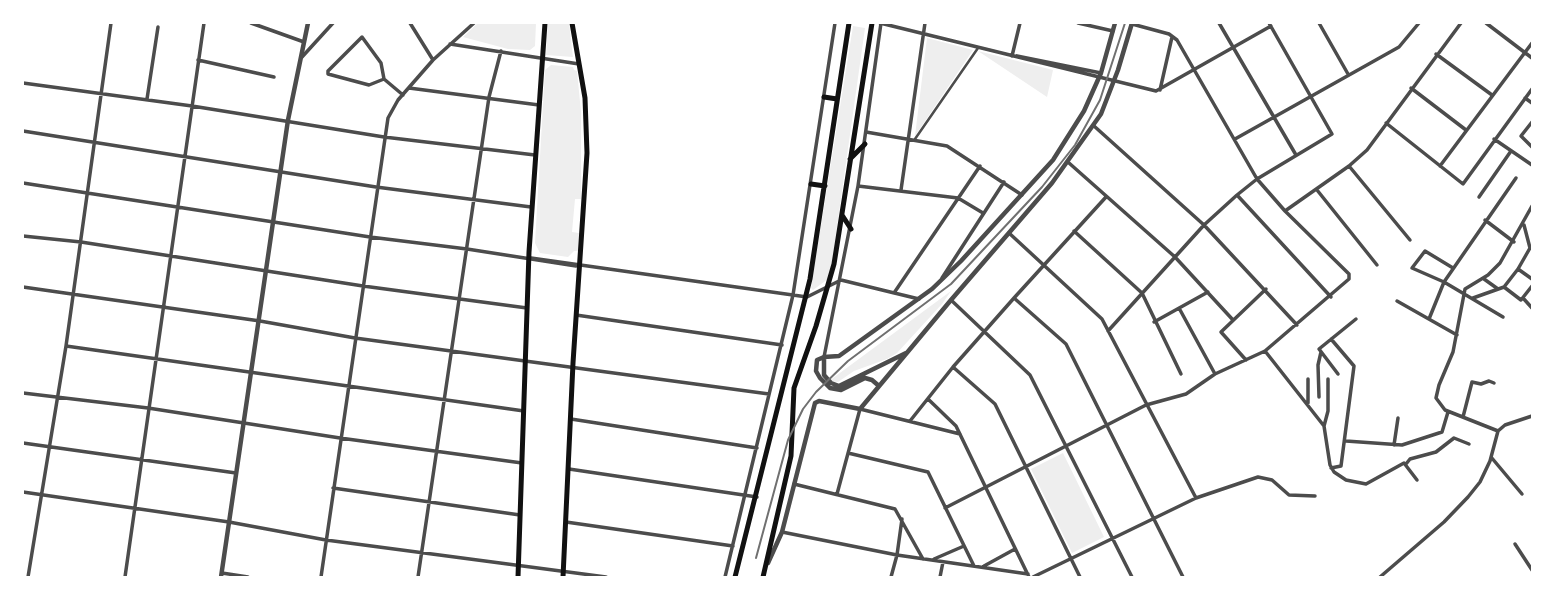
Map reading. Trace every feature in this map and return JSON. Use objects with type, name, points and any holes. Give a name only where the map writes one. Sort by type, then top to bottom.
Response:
[{"type":"main road","points":[[518,577],[528,258],[545,23]]},
{"type":"main road","points":[[563,574],[587,153],[585,98],[572,23]]},
{"type":"main road","points":[[735,577],[757,497],[788,361],[807,297],[849,23]]},
{"type":"main road","points":[[763,576],[791,456],[794,388],[829,285],[872,23]]},
{"type":"main road","points":[[824,97],[837,99]]},
{"type":"main road","points":[[850,159],[865,144]]},
{"type":"main road","points":[[811,184],[825,186]]},
{"type":"main road","points":[[842,215],[851,229]]},
{"type":"street","points":[[28,577],[74,294],[111,23]]},
{"type":"street","points":[[125,577],[204,23]]},
{"type":"street","points":[[251,23],[304,42]]},
{"type":"street","points":[[248,577],[221,575],[288,120],[308,23]]},
{"type":"street","points":[[300,59],[333,23]]},
{"type":"street","points":[[410,23],[433,61]]},
{"type":"street","points":[[321,577],[384,137],[392,109],[403,95],[433,61],[474,23]]},
{"type":"street","points":[[725,577],[793,295],[835,23]]},
{"type":"street","points":[[909,351],[844,385],[837,386],[824,375],[824,357],[859,186],[881,23],[1044,65],[1100,76]]},
{"type":"street","points":[[901,190],[925,23]]},
{"type":"street","points":[[1012,56],[1020,23]]},
{"type":"street","points":[[1079,23],[1113,31]]},
{"type":"street","points":[[879,386],[865,378],[842,390],[830,388],[816,371],[817,359],[839,356],[939,283],[1022,195],[1053,160],[1084,111],[1100,76],[1115,23]]},
{"type":"street","points":[[837,494],[860,410],[1069,163],[1108,100],[1132,23],[1173,36],[1195,68],[1257,179],[1285,211],[1349,274],[1349,279],[1265,351],[1215,374],[1186,394],[1146,405],[945,508]]},
{"type":"street","points":[[1219,23],[1296,156]]},
{"type":"street","points":[[1319,23],[1348,74]]},
{"type":"street","points":[[1235,139],[1399,47],[1419,23]]},
{"type":"street","points":[[1285,211],[1317,190],[1367,150],[1461,23]]},
{"type":"street","points":[[1486,23],[1532,58]]},
{"type":"street","points":[[1012,56],[1021,55],[1142,89],[1160,90],[1233,49],[1270,24],[1332,132],[1330,136],[1257,179],[1237,195],[1204,225],[1108,331]]},
{"type":"street","points":[[147,99],[158,27]]},
{"type":"street","points":[[1160,90],[1173,36]]},
{"type":"street","points":[[384,79],[369,85],[330,77],[328,71],[362,37],[382,63],[384,79],[403,95]]},
{"type":"street","points":[[1440,166],[1532,43]]},
{"type":"street","points":[[450,44],[579,64]]},
{"type":"street","points":[[915,139],[978,48]]},
{"type":"street","points":[[418,577],[489,97],[501,51]]},
{"type":"street","points":[[1436,54],[1492,95]]},
{"type":"street","points":[[198,60],[274,78]]},
{"type":"street","points":[[23,83],[288,120],[384,137],[535,155]]},
{"type":"street","points":[[409,88],[539,105]]},
{"type":"street","points":[[1411,88],[1466,130]]},
{"type":"street","points":[[1386,124],[1462,184],[1532,89]]},
{"type":"street","points":[[1525,98],[1532,103]]},
{"type":"street","points":[[1532,122],[1521,136],[1532,147]]},
{"type":"street","points":[[1094,126],[1204,225],[1297,325]]},
{"type":"street","points":[[23,131],[376,187],[531,207]]},
{"type":"street","points":[[866,132],[947,146],[1022,195]]},
{"type":"street","points":[[1494,139],[1532,165]]},
{"type":"street","points":[[1479,197],[1511,151]]},
{"type":"street","points":[[1069,163],[1175,257],[1233,320]]},
{"type":"street","points":[[894,293],[980,166]]},
{"type":"street","points":[[1349,166],[1410,240]]},
{"type":"street","points":[[1429,319],[1444,282],[1516,178]]},
{"type":"street","points":[[23,183],[370,237],[807,297],[841,280],[919,299]]},
{"type":"street","points":[[939,283],[1004,183]]},
{"type":"street","points":[[859,186],[958,198],[984,214]]},
{"type":"street","points":[[1317,190],[1377,265]]},
{"type":"street","points":[[1237,195],[1331,297]]},
{"type":"street","points":[[910,421],[953,367],[1106,197]]},
{"type":"street","points":[[1498,431],[1448,412],[1436,397],[1457,335],[1467,287],[1484,279],[1500,263],[1532,206]]},
{"type":"street","points":[[1485,220],[1514,242]]},
{"type":"street","points":[[1524,222],[1532,225]]},
{"type":"street","points":[[1472,299],[1504,287],[1518,269],[1530,250],[1524,222]]},
{"type":"street","points":[[1074,231],[1142,293],[1181,374]]},
{"type":"street","points":[[1009,233],[1102,319],[1196,498]]},
{"type":"street","points":[[23,236],[81,242],[363,286],[527,308]]},
{"type":"street","points":[[1453,268],[1425,251],[1412,268],[1444,282],[1503,317]]},
{"type":"street","points":[[1518,269],[1532,279]]},
{"type":"street","points":[[1484,279],[1498,289]]},
{"type":"street","points":[[1523,298],[1532,286]]},
{"type":"street","points":[[1504,287],[1519,299],[1523,298],[1532,308]]},
{"type":"street","points":[[23,288],[260,321],[355,338],[769,394]]},
{"type":"street","points":[[1246,360],[1221,332],[1266,289]]},
{"type":"street","points":[[1154,322],[1208,292]]},
{"type":"street","points":[[1014,298],[1066,344],[1183,577]]},
{"type":"street","points":[[951,300],[1030,375],[1132,577]]},
{"type":"street","points":[[1397,301],[1457,335]]},
{"type":"street","points":[[1179,308],[1215,374]]},
{"type":"street","points":[[576,315],[782,345]]},
{"type":"street","points":[[1319,397],[1320,348],[1356,319]]},
{"type":"street","points":[[1331,339],[1354,366],[1341,466],[1331,468]]},
{"type":"street","points":[[66,346],[524,411]]},
{"type":"street","points":[[1265,351],[1324,426]]},
{"type":"street","points":[[1321,352],[1338,374]]},
{"type":"street","points":[[887,363],[892,369]]},
{"type":"street","points":[[953,367],[995,404],[1080,577]]},
{"type":"street","points":[[1308,379],[1308,405]]},
{"type":"street","points":[[1328,379],[1328,411],[1324,426],[1331,468],[1346,480],[1366,484],[1406,464],[1410,459],[1436,452],[1454,439],[1469,444]]},
{"type":"street","points":[[1463,417],[1473,381],[1481,384],[1489,381],[1494,383]]},
{"type":"street","points":[[23,393],[148,408],[522,463]]},
{"type":"street","points":[[928,399],[956,426],[1030,576]]},
{"type":"street","points":[[763,576],[782,532],[817,401],[960,434]]},
{"type":"street","points":[[1345,441],[1394,445],[1442,432],[1448,412]]},
{"type":"street","points":[[1380,577],[1444,522],[1468,497],[1480,482],[1498,431],[1505,425],[1532,416]]},
{"type":"street","points":[[1394,445],[1398,418]]},
{"type":"street","points":[[571,419],[757,448]]},
{"type":"street","points":[[23,443],[236,473]]},
{"type":"street","points":[[848,453],[928,472],[974,566]]},
{"type":"street","points":[[1491,457],[1522,494]]},
{"type":"street","points":[[1406,464],[1416,480]]},
{"type":"street","points":[[569,470],[757,497]]},
{"type":"street","points":[[782,532],[897,555],[1030,576],[1072,559],[1196,498],[1258,477],[1272,480],[1289,495],[1315,496]]},
{"type":"street","points":[[794,484],[895,509],[902,517],[923,559]]},
{"type":"street","points":[[333,488],[520,515]]},
{"type":"street","points":[[23,492],[229,522],[326,540],[518,565],[563,574],[606,577]]},
{"type":"street","points":[[891,577],[902,517]]},
{"type":"street","points":[[566,522],[733,546]]},
{"type":"street","points":[[1515,544],[1532,570]]},
{"type":"street","points":[[931,560],[964,545]]},
{"type":"street","points":[[982,567],[1015,549]]},
{"type":"street","points":[[940,577],[943,562]]},
{"type":"shaded area","points":[[478,23],[536,23],[535,46],[530,50],[508,49],[463,37]]},
{"type":"shaded area","points":[[548,23],[569,23],[573,57],[546,55]]},
{"type":"shaded area","points":[[853,26],[865,28],[832,262],[828,279],[813,290],[811,288]]},
{"type":"shaded area","points":[[927,38],[973,50],[915,136]]},
{"type":"shaded area","points":[[978,51],[1053,70],[1047,97]]},
{"type":"shaded area","points":[[551,65],[573,67],[577,71],[581,112],[581,199],[575,199],[572,232],[579,233],[578,251],[568,257],[540,253],[535,243],[545,70]]},
{"type":"shaded area","points":[[951,291],[897,353],[854,371],[838,382],[829,381]]},
{"type":"shaded area","points":[[1063,453],[1104,537],[1072,553],[1031,469]]},
{"type":"railway","points":[[756,558],[788,440],[803,409],[816,392],[848,361],[951,284],[1042,187],[1075,145],[1100,100],[1125,23]]}]
